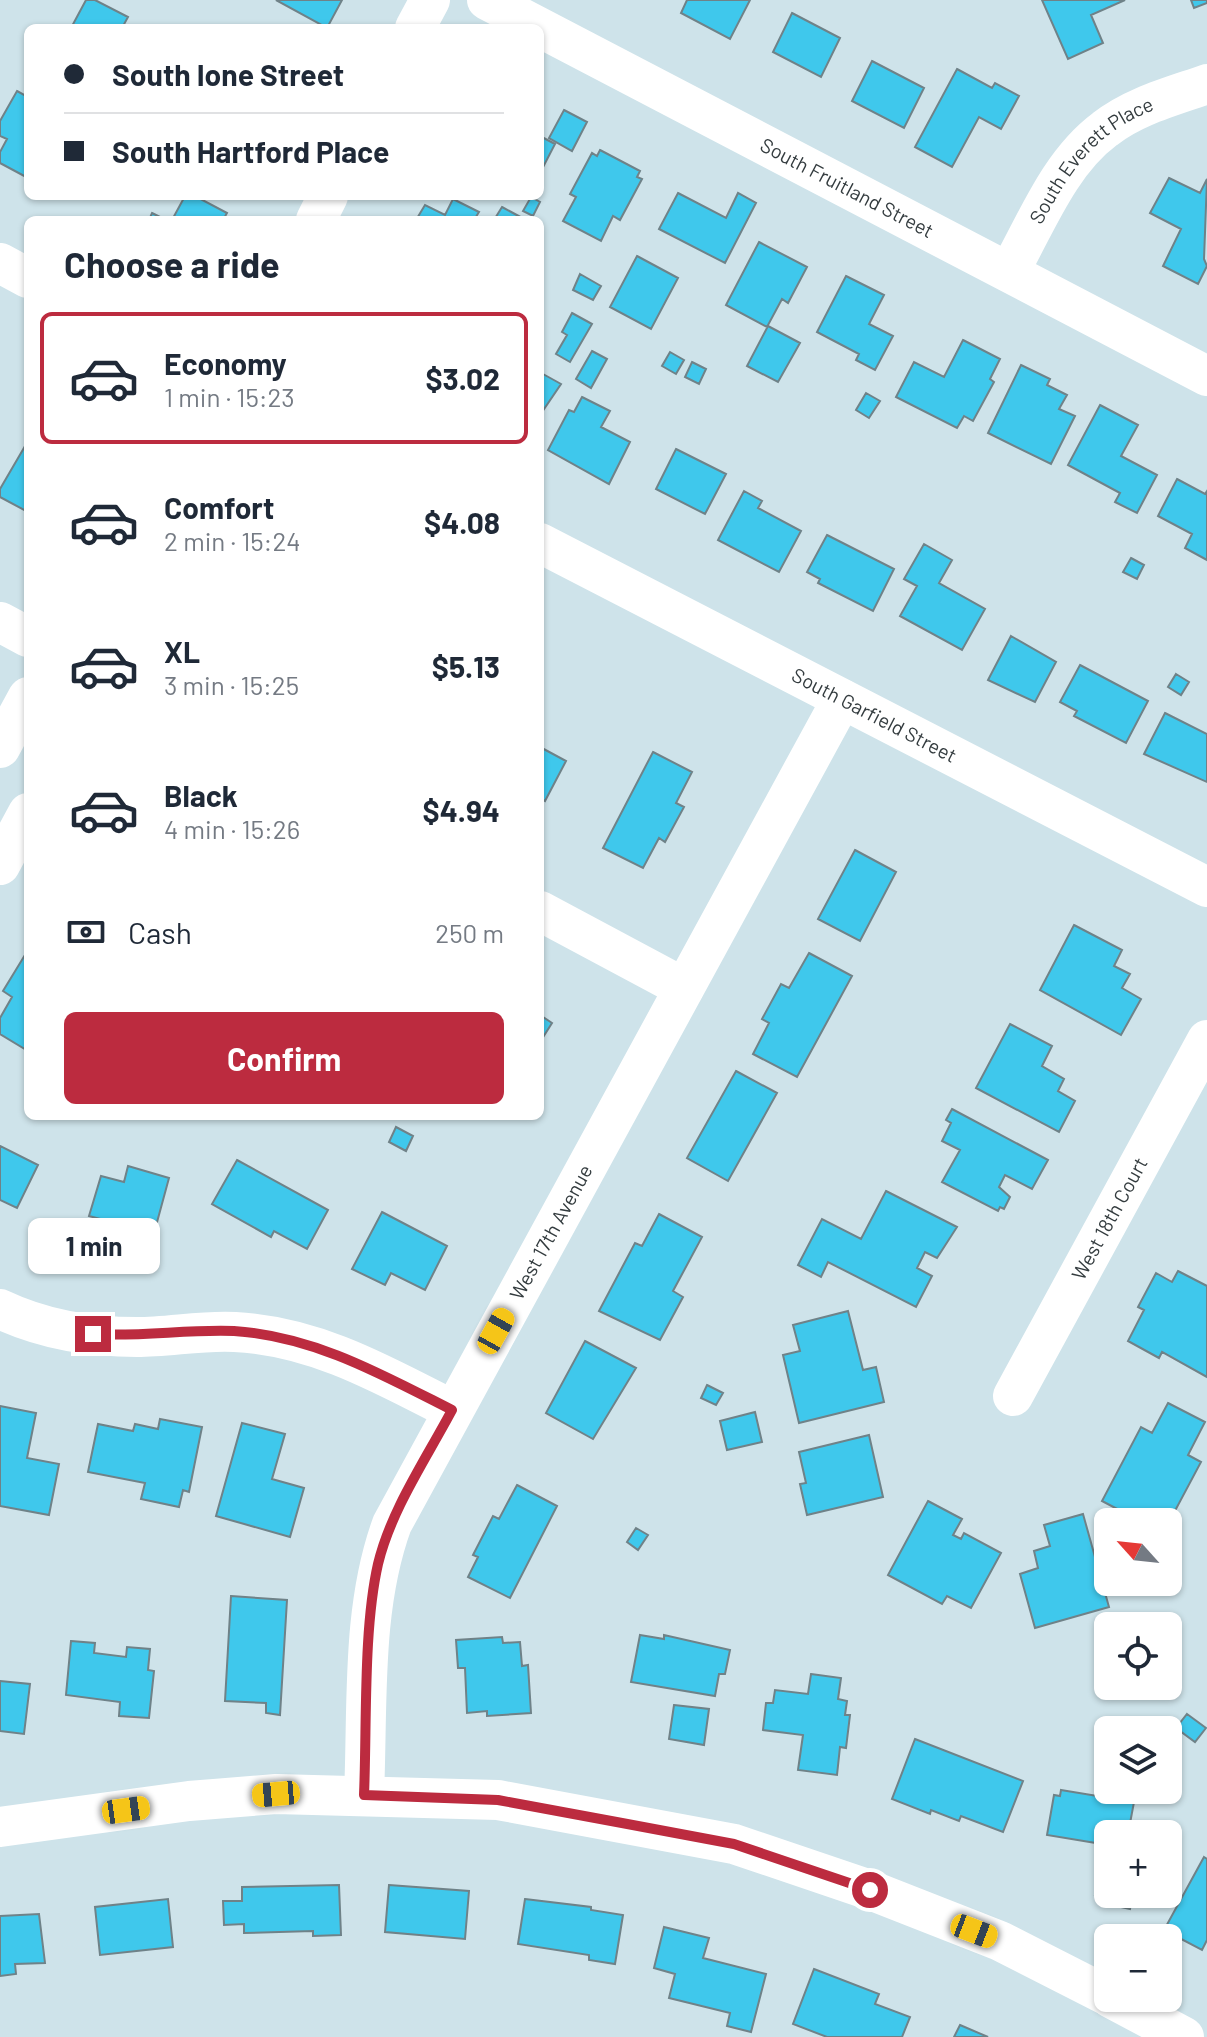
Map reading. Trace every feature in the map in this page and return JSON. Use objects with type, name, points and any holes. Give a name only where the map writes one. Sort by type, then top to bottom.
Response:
[{"type":"street","points":[[417,24],[430,0]]},
{"type":"street","name":"South Fruitland Street","points":[[487,0],[533,24]]},
{"type":"street","name":"South Fruitland Street","points":[[544,30],[1207,376]]},
{"type":"street","name":"South Everett Place","points":[[1009,272],[1064,174],[1105,128],[1145,106],[1207,84]]},
{"type":"street","points":[[0,263],[24,276]]},
{"type":"street","name":"South Garfield Street","points":[[544,545],[1207,887]]},
{"type":"street","points":[[0,622],[24,635]]},
{"type":"street","name":"West 17th Avenue","points":[[364,1795],[372,1603],[378,1563],[392,1524],[842,699]]},
{"type":"street","points":[[0,748],[24,704]]},
{"type":"street","points":[[0,865],[24,820]]},
{"type":"street","points":[[544,913],[684,988]]},
{"type":"street","name":"West 18th Court","points":[[1013,1396],[1207,1040]]},
{"type":"street","points":[[0,1309],[72,1333],[136,1337],[234,1331],[289,1339],[331,1351],[452,1410]]},
{"type":"street","points":[[0,1827],[189,1801],[276,1794],[498,1800],[734,1844],[870,1890],[1000,1941],[1094,1989]]},
{"type":"street","points":[[1138,2012],[1184,2037]]},
{"type":"building","points":[[86,0],[95,0],[128,17],[124,24],[73,24]]},
{"type":"building","points":[[276,0],[342,0],[329,24],[320,24]]},
{"type":"building","points":[[687,0],[750,0],[730,39],[681,13]]},
{"type":"building","points":[[1042,0],[1125,0],[1091,15],[1103,43],[1068,59]]},
{"type":"building","points":[[1191,0],[1207,0],[1207,3],[1194,8]]},
{"type":"building","points":[[792,13],[840,38],[821,77],[773,52]]},
{"type":"building","points":[[872,61],[924,88],[904,128],[852,101]]},
{"type":"building","points":[[957,69],[992,88],[995,83],[1019,96],[1001,129],[979,117],[952,167],[915,147]]},
{"type":"building","points":[[17,91],[24,95],[24,176],[0,163],[0,152],[7,139],[0,136],[0,121]]},
{"type":"building","points":[[564,110],[587,122],[572,151],[549,138]]},
{"type":"building","points":[[544,138],[555,144],[544,165]]},
{"type":"building","points":[[600,150],[640,171],[637,177],[642,179],[620,220],[613,216],[601,241],[563,221],[576,197],[570,194],[592,153],[597,156]]},
{"type":"building","points":[[1169,178],[1200,193],[1207,179],[1204,259],[1207,266],[1198,284],[1163,266],[1181,229],[1150,213]]},
{"type":"building","points":[[678,193],[726,218],[738,193],[756,203],[725,263],[659,229]]},
{"type":"building","points":[[183,200],[203,200],[227,213],[225,216],[174,216]]},
{"type":"building","points":[[452,200],[479,212],[476,216],[418,216],[425,205],[445,215]]},
{"type":"building","points":[[529,200],[540,202],[533,216],[523,211]]},
{"type":"building","points":[[502,207],[519,216],[496,216]]},
{"type":"building","points":[[759,242],[807,267],[788,303],[782,299],[767,327],[726,305]]},
{"type":"building","points":[[637,256],[678,278],[651,329],[610,307]]},
{"type":"building","points":[[580,274],[601,286],[593,300],[573,290]]},
{"type":"building","points":[[846,276],[884,295],[869,324],[893,336],[875,370],[856,360],[859,354],[817,332]]},
{"type":"building","points":[[572,313],[592,324],[570,362],[556,354],[567,335],[562,332]]},
{"type":"building","points":[[768,326],[800,343],[778,382],[747,366]]},
{"type":"building","points":[[963,340],[1000,359],[990,379],[994,382],[973,421],[964,416],[957,428],[896,397],[914,362],[944,377]]},
{"type":"building","points":[[592,351],[607,359],[591,388],[576,379]]},
{"type":"building","points":[[670,352],[684,360],[676,374],[662,366]]},
{"type":"building","points":[[692,362],[706,369],[699,384],[685,377]]},
{"type":"building","points":[[1021,365],[1050,379],[1047,385],[1067,395],[1059,409],[1075,416],[1051,464],[988,433]]},
{"type":"building","points":[[544,375],[561,384],[544,409]]},
{"type":"building","points":[[866,393],[880,401],[869,418],[856,410]]},
{"type":"building","points":[[582,397],[610,411],[601,427],[630,442],[609,484],[548,450],[569,410],[574,412]]},
{"type":"building","points":[[1100,405],[1138,425],[1121,456],[1157,475],[1137,513],[1115,502],[1120,493],[1068,465]]},
{"type":"building","points":[[24,448],[24,510],[0,497],[0,489]]},
{"type":"building","points":[[676,449],[726,474],[705,514],[656,489]]},
{"type":"building","points":[[1177,479],[1205,494],[1207,491],[1207,560],[1185,548],[1192,534],[1158,516]]},
{"type":"building","points":[[744,491],[762,501],[758,508],[801,531],[779,572],[718,540]]},
{"type":"building","points":[[827,535],[894,569],[873,611],[818,583],[820,579],[807,572]]},
{"type":"building","points":[[924,544],[952,560],[939,583],[985,609],[962,650],[900,616],[917,586],[904,579]]},
{"type":"building","points":[[1131,558],[1144,565],[1137,579],[1123,572]]},
{"type":"building","points":[[1011,636],[1056,662],[1035,702],[988,680]]},
{"type":"building","points":[[1080,665],[1148,701],[1126,743],[1074,716],[1077,711],[1060,702]]},
{"type":"building","points":[[1176,674],[1189,682],[1181,695],[1168,687]]},
{"type":"building","points":[[1165,713],[1207,734],[1207,782],[1144,754]]},
{"type":"building","points":[[544,749],[566,761],[544,800]]},
{"type":"building","points":[[653,752],[692,772],[676,803],[684,807],[665,842],[659,838],[643,868],[603,848]]},
{"type":"building","points":[[855,850],[896,872],[860,941],[818,919]]},
{"type":"building","points":[[1074,925],[1122,950],[1114,966],[1130,974],[1122,988],[1141,999],[1121,1035],[1040,990]]},
{"type":"building","points":[[809,953],[852,976],[797,1077],[753,1054],[769,1023],[762,1019],[781,984],[789,988]]},
{"type":"building","points":[[24,957],[24,1049],[0,1034],[0,1018],[12,997],[3,991]]},
{"type":"building","points":[[544,1018],[552,1023],[544,1036]]},
{"type":"building","points":[[1010,1024],[1052,1046],[1042,1066],[1064,1079],[1058,1091],[1075,1101],[1059,1132],[976,1088]]},
{"type":"building","points":[[736,1071],[777,1093],[728,1181],[687,1158]]},
{"type":"building","points":[[952,1109],[1048,1160],[1032,1189],[1005,1175],[999,1187],[1010,1197],[1004,1209],[1000,1207],[998,1211],[942,1182],[960,1150],[942,1141],[951,1123],[946,1120]]},
{"type":"building","points":[[396,1127],[413,1136],[406,1151],[389,1142]]},
{"type":"building","points":[[0,1146],[38,1165],[17,1208],[0,1200]]},
{"type":"building","points":[[237,1160],[328,1210],[307,1249],[274,1231],[271,1237],[212,1204]]},
{"type":"building","points":[[128,1166],[169,1178],[150,1248],[115,1239],[119,1224],[89,1216],[101,1176],[124,1182]]},
{"type":"building","points":[[886,1191],[957,1227],[937,1258],[925,1252],[917,1268],[932,1276],[916,1307],[828,1262],[821,1277],[798,1265],[822,1219],[861,1239]]},
{"type":"building","points":[[382,1212],[447,1246],[425,1290],[391,1273],[385,1285],[352,1269]]},
{"type":"building","points":[[659,1214],[702,1237],[673,1291],[683,1297],[660,1340],[599,1311],[635,1243],[642,1246]]},
{"type":"building","points":[[1178,1271],[1207,1286],[1207,1377],[1162,1352],[1159,1358],[1128,1341],[1144,1310],[1138,1307],[1156,1273],[1172,1282]]},
{"type":"building","points":[[848,1311],[863,1370],[876,1367],[884,1402],[799,1423],[783,1355],[800,1351],[793,1325]]},
{"type":"building","points":[[585,1341],[636,1368],[593,1439],[546,1413]]},
{"type":"building","points":[[707,1385],[723,1393],[716,1405],[701,1398]]},
{"type":"building","points":[[1168,1403],[1205,1422],[1188,1455],[1201,1462],[1177,1508],[1115,1508],[1102,1501],[1141,1427],[1152,1433]]},
{"type":"building","points":[[0,1406],[36,1413],[27,1458],[59,1464],[49,1515],[0,1506]]},
{"type":"building","points":[[755,1412],[762,1442],[727,1450],[720,1421]]},
{"type":"building","points":[[160,1419],[202,1427],[189,1492],[183,1490],[179,1507],[141,1499],[145,1483],[88,1472],[98,1424],[133,1431],[135,1424],[158,1429]]},
{"type":"building","points":[[242,1423],[285,1434],[272,1479],[304,1488],[290,1537],[216,1516]]},
{"type":"building","points":[[869,1435],[883,1497],[807,1515],[800,1484],[806,1483],[799,1452]]},
{"type":"building","points":[[517,1485],[557,1506],[510,1598],[468,1577],[478,1557],[473,1555],[493,1516],[499,1519]]},
{"type":"building","points":[[928,1501],[962,1519],[953,1535],[961,1539],[964,1533],[1001,1553],[971,1608],[947,1596],[942,1604],[888,1575]]},
{"type":"building","points":[[1083,1514],[1094,1553],[1094,1596],[1106,1596],[1109,1607],[1035,1628],[1020,1574],[1038,1568],[1034,1551],[1050,1546],[1044,1525]]},
{"type":"building","points":[[636,1528],[648,1535],[638,1550],[627,1542]]},
{"type":"building","points":[[231,1596],[287,1600],[280,1715],[266,1713],[266,1703],[225,1701]]},
{"type":"building","points":[[640,1635],[664,1639],[664,1635],[730,1650],[725,1674],[719,1674],[715,1696],[631,1682]]},
{"type":"building","points":[[502,1637],[503,1643],[520,1642],[522,1666],[528,1665],[531,1713],[487,1716],[487,1711],[467,1713],[465,1668],[458,1668],[456,1640]]},
{"type":"building","points":[[71,1641],[95,1643],[94,1653],[126,1657],[127,1647],[150,1649],[148,1670],[154,1671],[149,1718],[119,1716],[120,1702],[66,1695]]},
{"type":"building","points":[[811,1674],[841,1678],[838,1699],[847,1701],[845,1715],[850,1715],[846,1748],[840,1747],[837,1775],[798,1770],[803,1735],[763,1730],[766,1703],[773,1703],[775,1690],[808,1694]]},
{"type":"building","points":[[0,1681],[30,1684],[24,1734],[0,1731]]},
{"type":"building","points":[[674,1705],[709,1709],[704,1745],[669,1739]]},
{"type":"building","points":[[1187,1714],[1206,1728],[1195,1742],[1182,1732],[1182,1720]]},
{"type":"building","points":[[915,1739],[1023,1781],[1003,1832],[961,1816],[959,1821],[931,1810],[930,1814],[892,1799]]},
{"type":"building","points":[[1061,1790],[1094,1795],[1094,1804],[1134,1804],[1131,1820],[1094,1820],[1094,1843],[1047,1835],[1054,1795],[1060,1796]]},
{"type":"building","points":[[1204,1857],[1207,1859],[1207,1940],[1202,1950],[1182,1939],[1182,1924],[1167,1924],[1176,1908],[1182,1908],[1182,1897]]},
{"type":"building","points":[[339,1885],[341,1935],[313,1936],[313,1931],[244,1933],[244,1924],[224,1925],[223,1901],[242,1901],[242,1887]]},
{"type":"building","points":[[389,1885],[469,1891],[465,1939],[385,1932]]},
{"type":"building","points":[[168,1899],[173,1947],[100,1955],[95,1907]]},
{"type":"building","points":[[525,1899],[591,1907],[591,1910],[623,1915],[615,1964],[589,1960],[589,1955],[518,1944]]},
{"type":"building","points":[[39,1914],[45,1963],[15,1964],[16,1974],[0,1976],[0,1916]]},
{"type":"building","points":[[664,1927],[709,1938],[703,1958],[766,1974],[751,2032],[727,2026],[730,2013],[669,1998],[675,1974],[654,1968]]},
{"type":"building","points":[[814,1969],[879,1994],[875,2004],[910,2017],[902,2037],[827,2037],[793,2024]]},
{"type":"building","points":[[960,2025],[988,2037],[954,2037]]},
{"type":"route","points":[[93,1334],[136,1337],[234,1331],[289,1339],[331,1351],[452,1410],[392,1524],[378,1563],[372,1603],[364,1795],[498,1800],[734,1844],[870,1890]]}]
